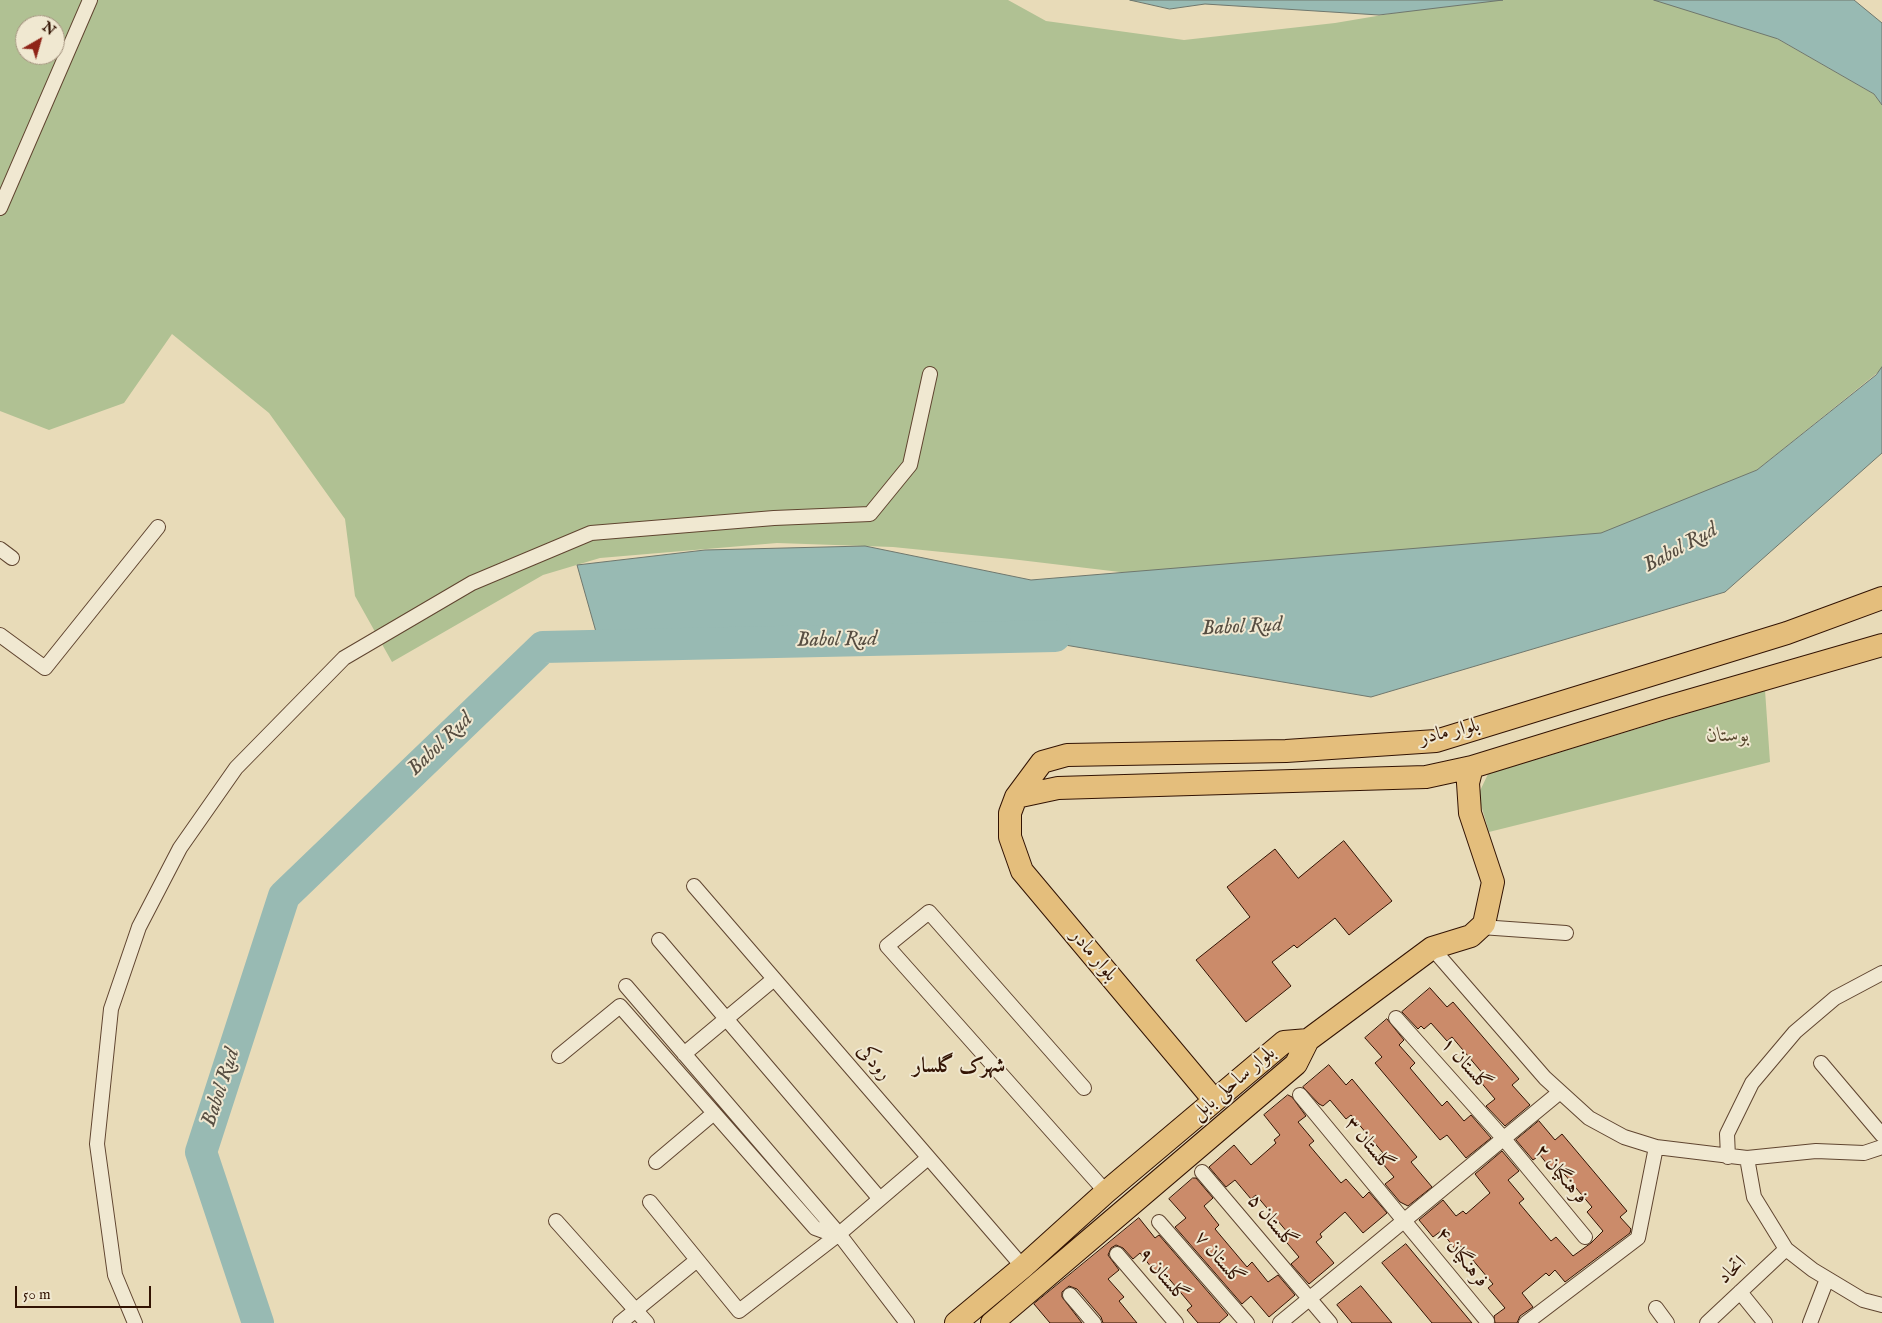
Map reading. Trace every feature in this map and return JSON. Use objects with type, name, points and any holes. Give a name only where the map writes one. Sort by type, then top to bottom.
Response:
[{"type":"main road","name":"بلوار مادر","points":[[1214,1100],[1022,871],[1010,837],[1010,813],[1016,797],[1042,762],[1067,755],[1286,751],[1436,741],[1787,633],[1882,598]]},
{"type":"main road","name":"بلوار مادر","points":[[1016,797],[1058,788],[1426,777],[1472,767],[1664,708],[1882,645]]},
{"type":"main road","points":[[1308,1040],[1432,948],[1471,936],[1481,926],[1489,908],[1492,882],[1470,814],[1468,784],[1472,767]]},
{"type":"main road","name":"بلوار ساحلی بابل","points":[[956,1323],[1023,1268],[1106,1192],[1284,1042],[1308,1040]]},
{"type":"main road","name":"بلوار ساحلی بابل","points":[[992,1323],[1296,1064],[1308,1040]]},
{"type":"street","points":[[0,208],[90,0]]},
{"type":"street","points":[[135,1323],[115,1275],[97,1144],[111,1009],[139,927],[180,848],[236,768],[344,658],[472,582],[591,532],[774,518],[870,514],[910,466],[930,374]]},
{"type":"street","points":[[0,635],[45,668],[158,527]]},
{"type":"street","points":[[0,549],[12,558]]},
{"type":"street","name":"رودکی","points":[[694,886],[1023,1268]]},
{"type":"street","points":[[1084,1088],[929,912],[887,946],[1106,1192]]},
{"type":"street","points":[[1481,926],[1566,933]]},
{"type":"street","points":[[659,940],[880,1199]]},
{"type":"street","points":[[1432,948],[1545,1078],[1589,1118],[1624,1137],[1656,1147],[1747,1158],[1816,1152],[1864,1153],[1882,1146]]},
{"type":"street","points":[[1728,1157],[1727,1134],[1752,1083],[1795,1032],[1835,998],[1882,973]]},
{"type":"street","points":[[684,1054],[774,978]]},
{"type":"street","points":[[626,986],[839,1234],[908,1323]]},
{"type":"street","points":[[559,1056],[620,1006],[815,1228],[839,1234]]},
{"type":"street","name":"گلستان ۱","points":[[1396,1018],[1504,1139]]},
{"type":"street","points":[[1821,1063],[1882,1135]]},
{"type":"street","points":[[1280,1323],[1560,1092]]},
{"type":"street","name":"گلستان ۳","points":[[1300,1095],[1404,1221]]},
{"type":"street","points":[[656,1162],[714,1113]]},
{"type":"street","name":"فرهنگیان ۲","points":[[1504,1139],[1585,1237]]},
{"type":"street","points":[[1526,1323],[1638,1238],[1656,1147]]},
{"type":"street","points":[[650,1202],[739,1311],[839,1234],[928,1158]]},
{"type":"street","points":[[1747,1158],[1754,1196],[1786,1249],[1827,1279],[1863,1300],[1882,1305]]},
{"type":"street","name":"گلستان ۵","points":[[1202,1172],[1330,1323]]},
{"type":"street","points":[[556,1221],[647,1323]]},
{"type":"street","name":"فرهنگیان ۴","points":[[1404,1221],[1487,1321]]},
{"type":"street","name":"گلستان ۷","points":[[1159,1222],[1247,1323]]},
{"type":"street","name":"اتحاد","points":[[1707,1323],[1786,1249]]},
{"type":"street","name":"گلستان ۹","points":[[1117,1254],[1176,1323]]},
{"type":"street","points":[[620,1323],[697,1260]]},
{"type":"street","points":[[1810,1323],[1827,1279]]},
{"type":"street","points":[[1740,1292],[1765,1323]]},
{"type":"street","points":[[1070,1295],[1094,1323]]},
{"type":"street","points":[[1656,1308],[1667,1323]]},
{"type":"green space","points":[[0,0],[1008,0],[1046,21],[1184,40],[1335,23],[1472,0],[1679,0],[1762,30],[1874,94],[1882,105],[1882,369],[1757,470],[1651,516],[1502,568],[1187,580],[893,547],[777,543],[600,558],[543,575],[392,662],[355,596],[345,519],[269,413],[172,334],[124,403],[49,430],[0,411]]},
{"type":"green space","name":"بوستان","points":[[1765,690],[1770,762],[1489,832],[1478,795],[1488,774]]},
{"type":"water","points":[[1130,0],[1503,0],[1379,15],[1205,4],[1170,9]]},
{"type":"water","points":[[1654,0],[1854,0],[1882,23],[1882,105],[1874,94],[1778,39]]},
{"type":"water","points":[[1882,367],[1882,453],[1725,592],[1371,697],[1018,637],[600,646],[577,565],[705,550],[865,546],[1031,580],[1601,533],[1757,470],[1876,375]]},
{"type":"building","points":[[1344,841],[1392,901],[1349,935],[1335,918],[1297,948],[1294,945],[1272,962],[1291,986],[1246,1022],[1196,960],[1250,917],[1227,887],[1275,849],[1298,878]]},
{"type":"building","points":[[1430,988],[1447,1007],[1453,1002],[1519,1079],[1512,1085],[1530,1105],[1505,1126],[1486,1106],[1495,1099],[1479,1080],[1484,1075],[1452,1037],[1447,1041],[1431,1023],[1424,1029],[1421,1026],[1418,1029],[1402,1012]]},
{"type":"building","points":[[1387,1019],[1404,1040],[1399,1045],[1415,1063],[1410,1068],[1442,1106],[1447,1101],[1464,1121],[1471,1115],[1491,1138],[1466,1158],[1447,1135],[1440,1140],[1375,1063],[1382,1057],[1365,1038]]},
{"type":"building","points":[[1329,1065],[1346,1085],[1352,1079],[1417,1157],[1411,1162],[1432,1187],[1408,1206],[1400,1202],[1385,1184],[1394,1177],[1377,1157],[1383,1153],[1351,1115],[1346,1119],[1330,1100],[1323,1106],[1319,1104],[1303,1087]]},
{"type":"building","points":[[1288,1095],[1292,1097],[1306,1116],[1298,1122],[1314,1141],[1309,1145],[1341,1183],[1346,1179],[1363,1198],[1369,1192],[1387,1213],[1363,1233],[1345,1212],[1320,1234],[1322,1237],[1316,1242],[1334,1263],[1309,1284],[1291,1264],[1299,1257],[1282,1237],[1288,1233],[1256,1195],[1251,1199],[1235,1180],[1226,1187],[1209,1167],[1234,1145],[1251,1165],[1276,1143],[1274,1140],[1280,1135],[1264,1115]]},
{"type":"building","points":[[1539,1121],[1555,1140],[1562,1134],[1627,1211],[1620,1217],[1631,1229],[1630,1233],[1565,1282],[1555,1270],[1549,1276],[1546,1273],[1522,1293],[1533,1307],[1520,1316],[1517,1323],[1495,1323],[1494,1316],[1505,1308],[1488,1288],[1493,1284],[1461,1246],[1456,1250],[1441,1231],[1433,1237],[1419,1220],[1443,1200],[1456,1216],[1463,1211],[1466,1214],[1490,1193],[1475,1174],[1502,1151],[1519,1171],[1508,1180],[1524,1199],[1519,1203],[1551,1241],[1556,1237],[1573,1256],[1591,1243],[1603,1231],[1587,1212],[1592,1207],[1560,1169],[1555,1174],[1540,1155],[1533,1160],[1516,1140]]},
{"type":"building","points":[[1193,1178],[1196,1178],[1213,1198],[1204,1206],[1219,1225],[1215,1229],[1247,1267],[1252,1262],[1268,1282],[1278,1275],[1295,1295],[1269,1317],[1251,1296],[1242,1304],[1175,1227],[1186,1218],[1169,1199]]},
{"type":"building","points":[[1139,1218],[1155,1238],[1159,1235],[1228,1315],[1219,1323],[1198,1323],[1187,1310],[1192,1306],[1160,1268],[1155,1272],[1140,1253],[1133,1259],[1123,1248],[1116,1245],[1111,1248],[1108,1255],[1119,1270],[1108,1279],[1124,1297],[1119,1301],[1137,1323],[1103,1323],[1101,1317],[1077,1289],[1069,1286],[1062,1292],[1062,1297],[1082,1323],[1050,1323],[1034,1304]]},
{"type":"building","points":[[1406,1244],[1472,1323],[1432,1323],[1382,1263]]},
{"type":"building","points":[[1361,1286],[1392,1323],[1352,1323],[1337,1305]]},
{"type":"waterway","name":"Babol Rud","points":[[258,1323],[201,1152],[284,896],[543,647],[1055,636]]},
{"type":"district","name":"شهرک گلسار","points":[[959,1068]]}]
